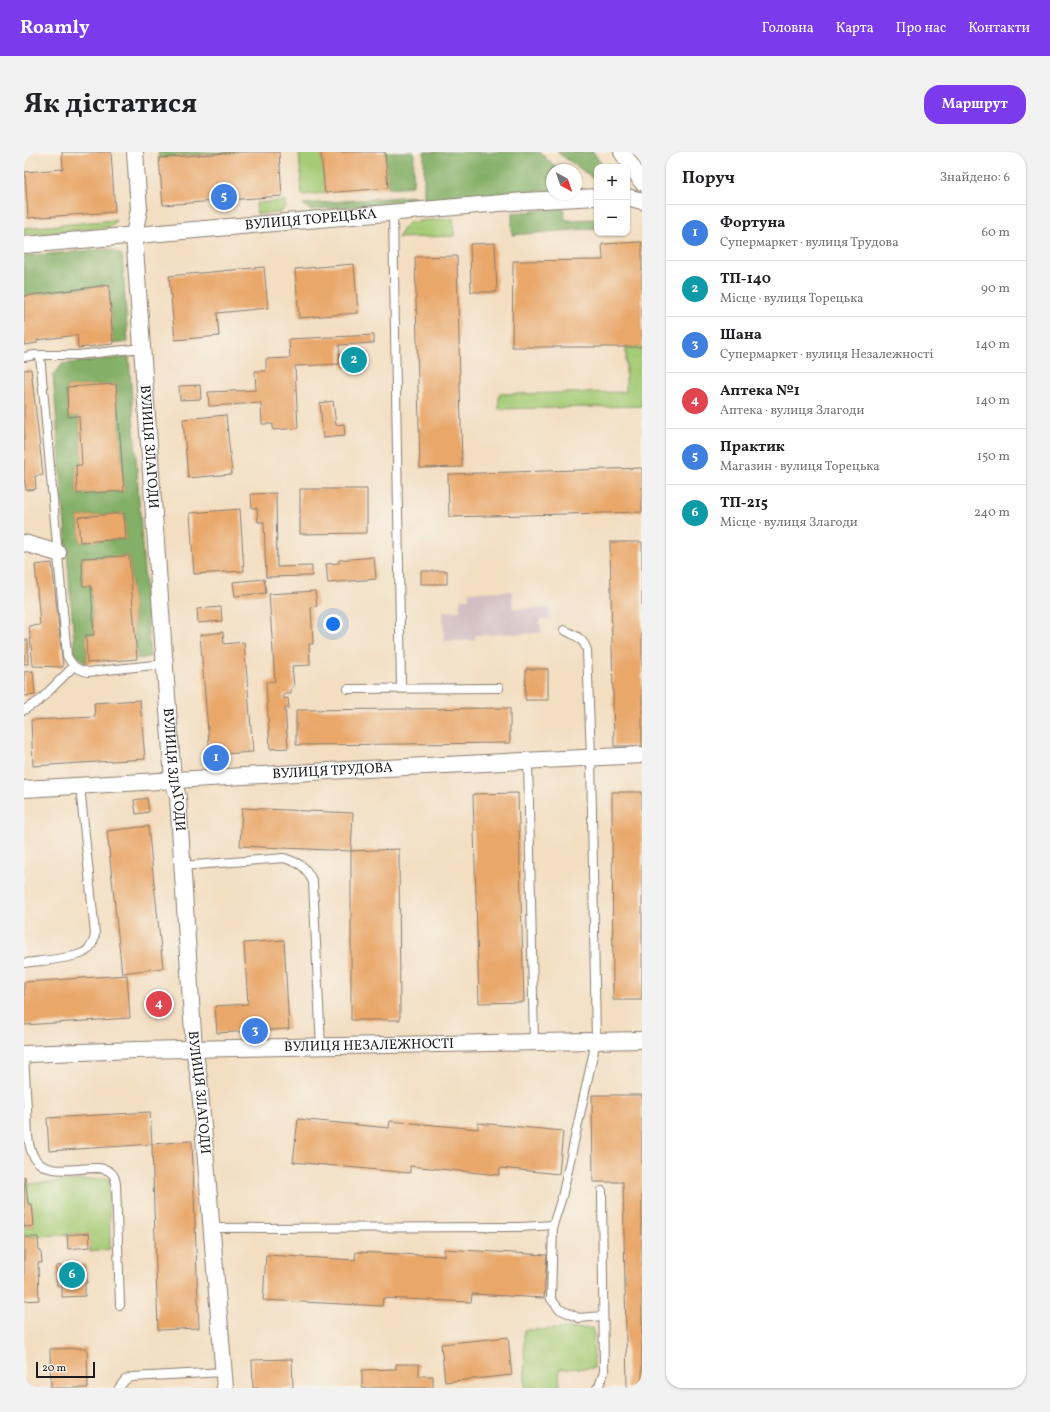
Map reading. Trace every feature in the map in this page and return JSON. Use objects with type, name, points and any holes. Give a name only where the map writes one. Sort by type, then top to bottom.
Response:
[{"type":"street","name":"ВУЛИЦЯ ЗЛАГОДИ","points":[[135,152],[140,209],[134,235],[164,664],[173,780],[178,797],[194,1049],[199,1078],[224,1380]]},
{"type":"street","points":[[625,158],[642,182]]},
{"type":"street","name":"ВУЛИЦЯ ТОРЕЦЬКА","points":[[24,245],[594,197]]},
{"type":"street","points":[[630,198],[642,201]]},
{"type":"street","points":[[24,543],[58,553]]},
{"type":"street","name":"ВУЛИЦЯ ТРУДОВА","points":[[24,790],[173,780],[642,755]]},
{"type":"street","name":"ВУЛИЦЯ НЕЗАЛЕЖНОСТІ","points":[[24,1054],[642,1040]]},
{"type":"lane","points":[[393,213],[401,688]]},
{"type":"lane","points":[[24,357],[40,355],[78,355],[142,348]]},
{"type":"lane","points":[[40,355],[67,656],[77,669],[88,672],[164,664]]},
{"type":"lane","points":[[564,630],[574,634],[585,642],[587,650],[591,757],[596,1041],[562,1197],[553,1225],[551,1299],[559,1310],[579,1318],[603,1316]]},
{"type":"lane","points":[[24,710],[39,701],[74,666]]},
{"type":"lane","points":[[348,689],[499,688]]},
{"type":"lane","points":[[528,760],[534,1043]]},
{"type":"lane","points":[[24,963],[74,956],[83,953],[94,942],[95,934],[80,786]]},
{"type":"lane","points":[[182,866],[284,858],[298,863],[307,870],[313,882],[321,1047]]},
{"type":"lane","points":[[24,1054],[29,1141],[35,1159],[40,1164],[49,1168],[62,1170],[102,1169],[109,1171],[114,1176],[116,1184],[120,1305]]},
{"type":"lane","points":[[597,1388],[604,1372],[602,1191]]},
{"type":"lane","points":[[211,1228],[513,1227],[553,1225]]},
{"type":"lane","points":[[119,1388],[125,1380],[132,1377],[224,1380]]},
{"type":"shaded area","points":[[512,591],[513,609],[549,608],[550,619],[540,619],[541,633],[475,635],[475,640],[444,641],[443,612],[460,611],[460,599],[469,599],[469,592]]},
{"type":"green space","points":[[158,152],[238,152],[159,158]]},
{"type":"green space","points":[[299,152],[321,152],[325,193],[302,195]]},
{"type":"green space","points":[[385,152],[414,152],[413,186],[388,188]]},
{"type":"green space","points":[[424,152],[540,152],[552,164],[546,164],[546,190],[424,200]]},
{"type":"green space","points":[[557,152],[593,152],[602,164],[594,164],[594,179],[582,170],[582,164],[574,164]]},
{"type":"green space","points":[[414,196],[414,201],[309,210],[303,204]]},
{"type":"green space","points":[[285,201],[286,207],[280,213],[257,214],[256,203]]},
{"type":"green space","points":[[564,208],[565,220],[594,219],[594,228],[512,235],[512,213]]},
{"type":"green space","points":[[453,218],[454,236],[398,238],[403,228],[410,222]]},
{"type":"green space","points":[[116,220],[111,227],[24,235],[24,228]]},
{"type":"green space","points":[[109,249],[122,255],[128,342],[113,344],[109,285],[24,296],[24,256]]},
{"type":"green space","points":[[626,347],[642,347],[642,406],[499,409],[499,394],[626,392]]},
{"type":"green space","points":[[129,357],[150,657],[137,659],[129,556],[82,558],[83,585],[91,586],[94,635],[86,636],[87,663],[75,654],[53,375],[62,364]],"holes":[[[116,384],[124,491],[77,493],[76,465],[82,465],[79,416],[68,417],[67,387]],[[124,513],[126,539],[80,542],[78,517]]]},
{"type":"green space","points":[[109,1178],[110,1249],[90,1252],[88,1233],[24,1237],[24,1227],[34,1226],[32,1204],[28,1204],[26,1184]]},
{"type":"green space","points":[[593,1328],[594,1368],[559,1369],[560,1388],[525,1388],[524,1330]]},
{"type":"building","points":[[62,152],[111,152],[115,212],[28,218],[25,172],[63,169]]},
{"type":"building","points":[[238,152],[279,152],[282,196],[163,205],[159,158]]},
{"type":"building","points":[[321,152],[385,152],[388,188],[325,193]]},
{"type":"building","points":[[642,242],[642,347],[512,347],[513,261],[603,260],[602,244]]},
{"type":"building","points":[[495,243],[497,292],[471,292],[470,244]]},
{"type":"building","points":[[457,256],[462,467],[420,468],[415,257]]},
{"type":"building","points":[[354,264],[358,313],[299,318],[295,269]]},
{"type":"building","points":[[264,267],[268,308],[217,313],[219,336],[175,340],[169,276]]},
{"type":"building","points":[[109,285],[113,344],[78,348],[77,335],[37,340],[37,343],[24,345],[24,296]]},
{"type":"building","points":[[374,335],[374,343],[339,345],[340,364],[295,366],[298,428],[273,430],[273,424],[262,424],[261,403],[209,406],[208,392],[256,390],[255,371],[266,371],[266,359],[290,358],[289,339]]},
{"type":"building","points":[[342,352],[365,352],[365,368],[342,368]]},
{"type":"building","points":[[31,369],[43,475],[35,476],[36,489],[26,490],[24,478],[24,370]]},
{"type":"building","points":[[116,384],[124,491],[77,494],[76,465],[82,465],[79,416],[68,417],[67,387]]},
{"type":"building","points":[[200,385],[201,399],[180,400],[179,386]]},
{"type":"building","points":[[333,401],[336,425],[344,424],[345,436],[323,438],[320,403]]},
{"type":"building","points":[[226,415],[232,474],[188,478],[183,419]]},
{"type":"building","points":[[642,468],[642,512],[449,517],[448,474]]},
{"type":"building","points":[[300,489],[367,489],[367,533],[300,534]]},
{"type":"building","points":[[276,493],[277,567],[312,566],[312,576],[266,577],[264,522],[258,522],[257,508],[252,508],[251,494]]},
{"type":"building","points":[[240,509],[244,571],[194,574],[190,513]]},
{"type":"building","points":[[124,513],[126,539],[80,542],[78,517]]},
{"type":"building","points":[[610,542],[642,542],[642,746],[614,746]]},
{"type":"building","points":[[129,556],[137,659],[87,663],[86,635],[94,635],[91,586],[83,586],[82,558]]},
{"type":"building","points":[[374,557],[376,579],[328,583],[326,564],[339,563],[339,560]]},
{"type":"building","points":[[52,563],[63,667],[33,666],[29,626],[40,625],[35,565]]},
{"type":"building","points":[[421,571],[447,571],[447,584],[421,584]]},
{"type":"building","points":[[264,579],[266,593],[235,596],[233,582]]},
{"type":"building","points":[[315,591],[317,606],[311,607],[313,644],[309,644],[310,665],[292,666],[294,686],[291,688],[291,694],[283,694],[284,699],[288,698],[289,708],[285,708],[288,748],[270,749],[266,682],[275,681],[269,594]]},
{"type":"building","points":[[221,607],[222,621],[198,623],[197,609]]},
{"type":"building","points":[[223,632],[224,644],[244,642],[253,752],[210,755],[200,635]]},
{"type":"building","points":[[24,640],[28,640],[28,664],[24,664]]},
{"type":"building","points":[[526,669],[548,669],[548,700],[525,700]]},
{"type":"building","points":[[33,671],[35,695],[24,696],[24,672]]},
{"type":"building","points":[[140,700],[145,759],[33,766],[31,720],[95,717],[94,703]]},
{"type":"building","points":[[510,708],[510,743],[296,745],[296,710]]},
{"type":"building","points":[[612,792],[642,792],[642,1000],[613,1000]]},
{"type":"building","points":[[518,793],[524,1002],[479,1003],[473,794]]},
{"type":"building","points":[[147,798],[149,812],[136,814],[134,800]]},
{"type":"building","points":[[242,808],[353,813],[351,851],[240,846]]},
{"type":"building","points":[[148,826],[163,968],[122,973],[107,831]]},
{"type":"building","points":[[399,849],[400,1020],[351,1020],[351,851]]},
{"type":"building","points":[[284,940],[289,1029],[217,1033],[215,1006],[248,1004],[244,943]]},
{"type":"building","points":[[127,975],[130,1018],[24,1025],[24,982]]},
{"type":"building","points":[[592,1095],[642,1095],[642,1388],[627,1388],[623,1182],[593,1182]]},
{"type":"building","points":[[150,1112],[152,1144],[49,1151],[47,1118]]},
{"type":"building","points":[[298,1119],[389,1128],[390,1121],[478,1129],[478,1123],[563,1131],[559,1174],[500,1168],[499,1175],[410,1166],[410,1173],[293,1162]]},
{"type":"building","points":[[192,1141],[199,1328],[158,1330],[152,1144]]},
{"type":"building","points":[[25,1176],[28,1204],[32,1204],[34,1226],[24,1227],[24,1177]]},
{"type":"building","points":[[89,1233],[90,1247],[68,1249],[67,1235]]},
{"type":"building","points":[[24,1237],[38,1237],[42,1263],[38,1263],[39,1300],[24,1301]]},
{"type":"building","points":[[444,1249],[547,1255],[544,1298],[472,1294],[471,1302],[383,1298],[382,1306],[263,1300],[266,1255],[355,1260],[356,1252],[444,1256]]},
{"type":"building","points":[[86,1264],[87,1283],[85,1283],[85,1296],[62,1297],[62,1285],[57,1286],[56,1266]]},
{"type":"building","points":[[508,1337],[512,1375],[445,1382],[441,1344]]},
{"type":"building","points":[[87,1348],[88,1388],[51,1388],[50,1349]]},
{"type":"building","points":[[292,1359],[293,1388],[253,1388],[252,1360]]},
{"type":"building","points":[[396,1364],[419,1364],[419,1376],[433,1376],[433,1388],[362,1388],[362,1370],[396,1369]]},
{"type":"place","name":"Практик","points":[[224,197]]},
{"type":"place","name":"ТП-140","points":[[354,360]]},
{"type":"place","name":"Фортуна","points":[[216,758]]},
{"type":"place","name":"Аптека №1","points":[[159,1004]]},
{"type":"place","name":"Шана","points":[[255,1031]]},
{"type":"place","name":"ТП-215","points":[[72,1275]]}]
